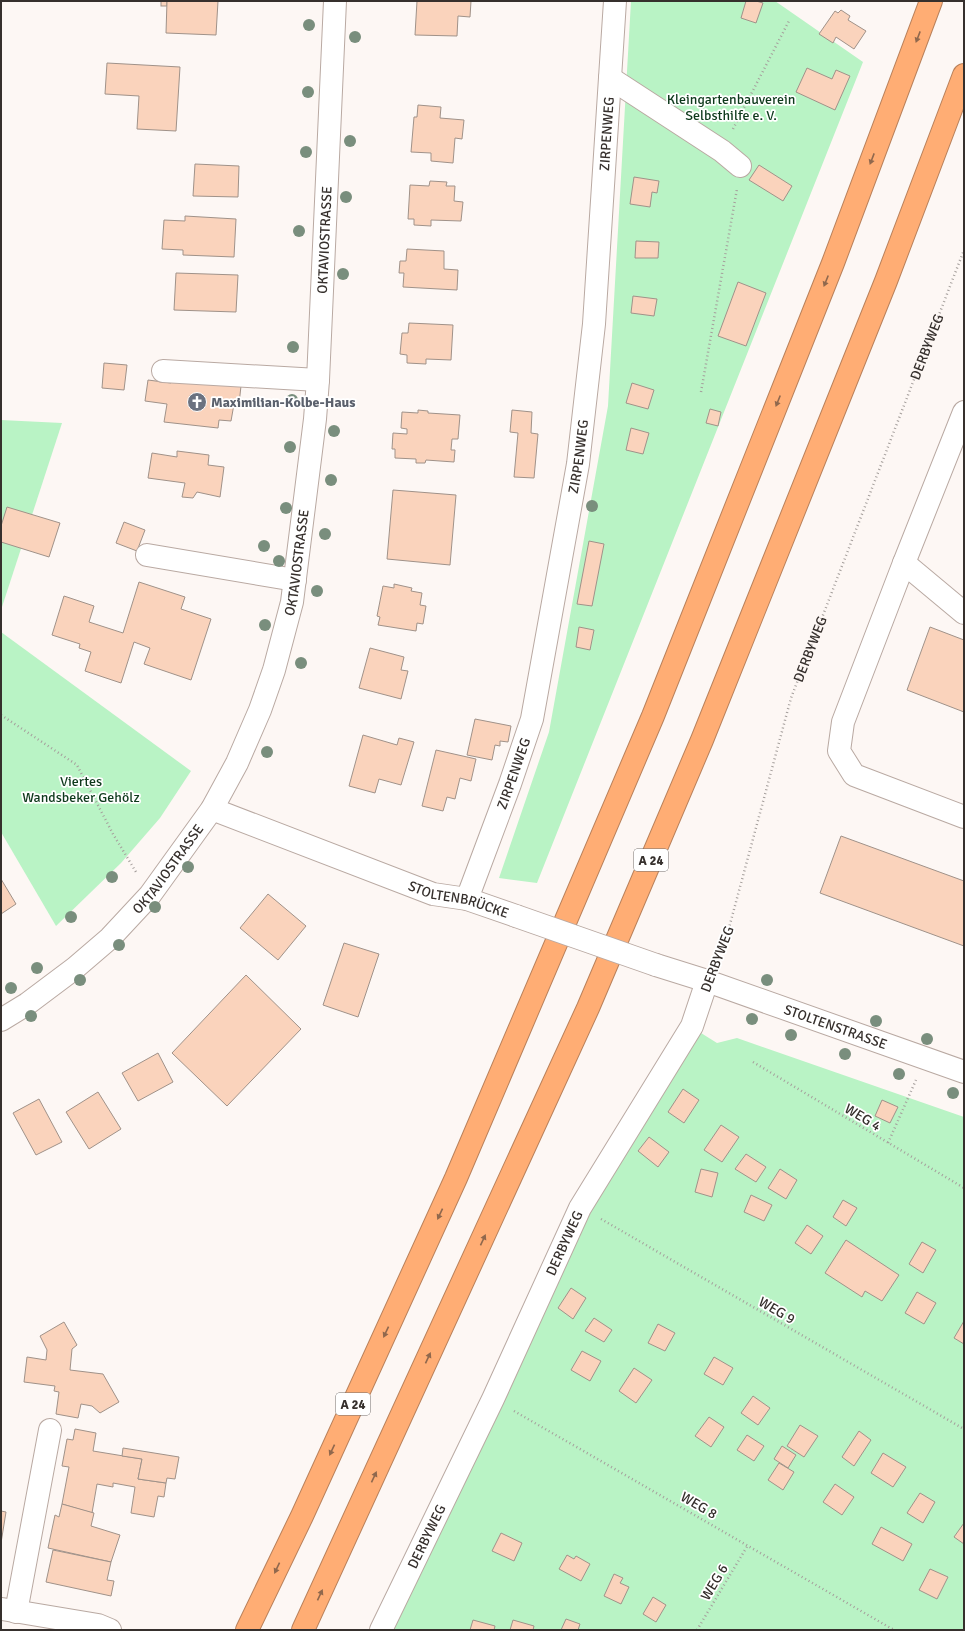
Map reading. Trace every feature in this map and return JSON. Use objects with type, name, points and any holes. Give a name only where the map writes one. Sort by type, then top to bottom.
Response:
[{"type":"highway","name":"A 24","points":[[247,1630],[302,1516],[456,1178],[650,723],[833,263],[931,1]]},
{"type":"highway","name":"A 24","points":[[303,1630],[588,1008],[711,718],[884,288],[964,75]]},
{"type":"street","name":"OKTAVIOSTRASSE","points":[[1,1020],[27,1004],[75,968],[110,938],[150,895],[212,809],[237,763],[260,710],[274,670],[292,602],[315,419],[335,1]]},
{"type":"street","name":"ZIRPENWEG","points":[[467,899],[510,784],[532,719],[578,464],[594,324],[615,1]]},
{"type":"street","points":[[610,78],[722,151],[740,166]]},
{"type":"street","points":[[163,371],[318,380]]},
{"type":"street","points":[[964,412],[904,563],[844,722],[839,751],[854,775],[964,817]]},
{"type":"street","points":[[147,555],[294,580]]},
{"type":"street","points":[[904,563],[964,613]]},
{"type":"street","name":"STOLTENBRÜCKE","points":[[212,809],[433,894],[467,899],[656,965],[708,981]]},
{"type":"street","name":"STOLTENSTRASSE","points":[[708,981],[964,1072]]},
{"type":"street","name":"DERBYWEG","points":[[381,1630],[493,1399],[580,1208],[692,1026],[708,981]]},
{"type":"street","points":[[50,1430],[8,1610],[98,1626],[110,1630]]},
{"type":"path","points":[[722,151],[790,19]]},
{"type":"path","points":[[701,392],[740,166]]},
{"type":"path","name":"DERBYWEG","points":[[708,981],[726,939],[791,698],[964,250]]},
{"type":"path","points":[[1,715],[77,765],[112,834],[150,895]]},
{"type":"path","points":[[888,1143],[926,1059]]},
{"type":"path","name":"WEG 4","points":[[753,1062],[964,1188]]},
{"type":"path","name":"WEG 9","points":[[580,1208],[964,1429]]},
{"type":"path","name":"WEG 8","points":[[493,1399],[894,1630]]},
{"type":"path","name":"WEG 6","points":[[697,1630],[748,1545]]},
{"type":"green space","name":"Kleingartenbauverein Selbsthilfe e. V.","points":[[631,1],[775,1],[863,62],[537,883],[499,878],[549,732],[608,406]]},
{"type":"green space","points":[[1,420],[62,423],[1,610]]},
{"type":"green space","name":"Viertes Wandsbeker Gehölz","points":[[1,632],[191,771],[160,818],[121,863],[56,926],[1,832]]},
{"type":"green space","points":[[701,1033],[717,1043],[737,1038],[964,1117],[964,1630],[393,1630],[589,1207]]},
{"type":"building","points":[[161,1],[167,1],[167,6],[161,6]]},
{"type":"building","points":[[167,1],[218,1],[216,35],[166,33]]},
{"type":"building","points":[[417,1],[471,1],[470,17],[458,16],[457,36],[415,35]]},
{"type":"building","points":[[746,1],[763,3],[756,23],[741,18]]},
{"type":"building","points":[[841,10],[850,16],[848,20],[866,31],[854,49],[836,37],[833,43],[819,34],[835,11],[838,13]]},
{"type":"building","points":[[107,63],[180,67],[176,131],[137,129],[139,96],[105,94]]},
{"type":"building","points":[[807,68],[832,79],[836,70],[850,76],[835,110],[796,92]]},
{"type":"building","points":[[418,105],[441,107],[440,118],[464,120],[462,139],[455,138],[453,163],[431,161],[431,153],[411,152],[414,117],[417,117]]},
{"type":"building","points":[[195,164],[239,166],[238,197],[193,196]]},
{"type":"building","points":[[759,165],[792,186],[783,201],[749,180]]},
{"type":"building","points":[[634,177],[659,181],[657,193],[652,192],[650,207],[630,204]]},
{"type":"building","points":[[430,181],[447,182],[446,186],[455,186],[454,201],[463,202],[461,221],[431,220],[431,226],[414,225],[414,219],[408,219],[410,185],[429,186]]},
{"type":"building","points":[[185,216],[236,219],[234,257],[183,255],[183,250],[162,249],[164,220],[185,221]]},
{"type":"building","points":[[636,241],[659,242],[658,258],[635,258]]},
{"type":"building","points":[[407,249],[444,251],[444,269],[458,270],[457,290],[403,287],[404,273],[399,273],[400,261],[406,261]]},
{"type":"building","points":[[176,273],[238,275],[236,312],[174,310]]},
{"type":"building","points":[[738,282],[766,293],[746,346],[718,336]]},
{"type":"building","points":[[633,296],[657,299],[654,316],[631,313]]},
{"type":"building","points":[[409,323],[453,325],[451,360],[426,359],[426,364],[407,363],[407,355],[400,354],[402,333],[408,333]]},
{"type":"building","points":[[104,363],[127,365],[124,390],[102,388]]},
{"type":"building","name":"Maximilian-Kolbe-Haus","points":[[172,378],[241,386],[239,404],[234,404],[231,421],[219,420],[218,428],[164,422],[167,404],[145,401],[148,380],[171,383]]},
{"type":"building","points":[[632,383],[654,390],[648,409],[626,403]]},
{"type":"building","points":[[710,409],[721,412],[718,426],[706,423]]},
{"type":"building","points":[[418,410],[428,411],[428,413],[460,415],[458,439],[452,439],[451,450],[455,450],[454,462],[426,460],[425,463],[416,463],[416,459],[395,458],[395,449],[392,449],[393,433],[407,434],[407,429],[401,428],[402,412],[418,413]]},
{"type":"building","points":[[512,410],[532,412],[531,433],[538,434],[534,478],[514,477],[518,433],[510,432]]},
{"type":"building","points":[[631,428],[649,433],[643,454],[626,450]]},
{"type":"building","points":[[177,451],[209,455],[208,465],[224,467],[220,497],[197,492],[193,498],[182,497],[185,483],[148,478],[152,453],[177,457]]},
{"type":"building","points":[[393,490],[456,495],[450,565],[387,559]]},
{"type":"building","points":[[7,507],[60,523],[49,557],[1,542],[1,526]]},
{"type":"building","points":[[124,522],[145,530],[137,551],[116,543]]},
{"type":"building","points":[[589,541],[604,544],[592,606],[577,604]]},
{"type":"building","points":[[139,582],[185,597],[181,609],[211,619],[191,680],[144,664],[150,648],[134,642],[121,683],[85,671],[91,652],[79,648],[80,644],[52,635],[64,596],[94,606],[89,622],[123,633]]},
{"type":"building","points":[[394,584],[412,588],[411,591],[422,593],[420,605],[426,606],[423,624],[417,623],[416,631],[378,625],[380,617],[377,616],[383,586],[394,588]]},
{"type":"building","points":[[579,627],[594,630],[590,650],[576,647]]},
{"type":"building","points":[[930,627],[964,640],[964,712],[907,690]]},
{"type":"building","points":[[370,648],[404,657],[401,670],[408,671],[401,699],[359,688]]},
{"type":"building","points":[[475,719],[511,726],[508,742],[500,741],[500,746],[495,745],[492,760],[467,755]]},
{"type":"building","points":[[363,735],[397,745],[399,738],[414,742],[401,785],[379,779],[375,793],[349,786]]},
{"type":"building","points":[[436,750],[476,759],[471,781],[460,778],[455,799],[447,797],[443,811],[422,806]]},
{"type":"building","points":[[841,836],[964,881],[964,946],[820,893]]},
{"type":"building","points":[[1,879],[16,904],[1,914]]},
{"type":"building","points":[[268,894],[306,926],[278,960],[240,928]]},
{"type":"building","points":[[344,943],[379,954],[358,1017],[323,1005]]},
{"type":"building","points":[[246,975],[301,1029],[227,1106],[172,1053]]},
{"type":"building","points":[[158,1053],[173,1082],[138,1101],[122,1073]]},
{"type":"building","points":[[683,1089],[699,1100],[684,1123],[668,1112]]},
{"type":"building","points":[[98,1092],[121,1129],[89,1149],[66,1112]]},
{"type":"building","points":[[39,1099],[62,1142],[36,1155],[13,1113]]},
{"type":"building","points":[[882,1100],[898,1107],[890,1123],[875,1116]]},
{"type":"building","points":[[721,1125],[739,1137],[722,1162],[704,1150]]},
{"type":"building","points":[[649,1137],[669,1152],[658,1167],[638,1151]]},
{"type":"building","points":[[746,1154],[766,1167],[756,1182],[735,1169]]},
{"type":"building","points":[[701,1169],[718,1173],[712,1197],[695,1192]]},
{"type":"building","points":[[780,1169],[797,1180],[786,1199],[768,1188]]},
{"type":"building","points":[[751,1195],[772,1205],[764,1221],[744,1212]]},
{"type":"building","points":[[843,1200],[857,1208],[846,1226],[833,1217]]},
{"type":"building","points":[[807,1225],[823,1236],[811,1254],[795,1243]]},
{"type":"building","points":[[846,1240],[899,1275],[882,1301],[865,1291],[862,1297],[825,1273]]},
{"type":"building","points":[[922,1242],[936,1250],[923,1273],[909,1264]]},
{"type":"building","points":[[571,1288],[586,1298],[573,1319],[558,1308]]},
{"type":"building","points":[[917,1292],[936,1303],[924,1324],[905,1313]]},
{"type":"building","points":[[594,1318],[612,1330],[604,1342],[585,1331]]},
{"type":"building","points":[[964,1321],[964,1344],[954,1338]]},
{"type":"building","points":[[64,1322],[77,1345],[72,1349],[70,1370],[103,1374],[119,1402],[100,1413],[92,1406],[81,1404],[78,1418],[56,1414],[59,1392],[54,1391],[55,1386],[24,1382],[27,1357],[46,1360],[47,1350],[40,1336]]},
{"type":"building","points":[[658,1324],[675,1333],[665,1351],[648,1343]]},
{"type":"building","points":[[582,1351],[601,1361],[590,1381],[571,1370]]},
{"type":"building","points":[[714,1357],[733,1368],[723,1385],[704,1374]]},
{"type":"building","points":[[634,1368],[652,1380],[636,1403],[619,1391]]},
{"type":"building","points":[[753,1396],[770,1408],[758,1425],[741,1413]]},
{"type":"building","points":[[709,1417],[724,1427],[711,1447],[695,1436]]},
{"type":"building","points":[[800,1425],[818,1436],[804,1457],[787,1446]]},
{"type":"building","points":[[75,1429],[96,1433],[93,1451],[142,1459],[138,1479],[166,1483],[164,1497],[158,1496],[154,1517],[131,1513],[135,1487],[113,1483],[113,1487],[97,1484],[92,1513],[62,1504],[69,1467],[62,1466],[67,1439],[73,1440]]},
{"type":"building","points":[[859,1431],[871,1440],[854,1466],[842,1457]]},
{"type":"building","points":[[747,1435],[764,1446],[754,1461],[737,1450]]},
{"type":"building","points":[[782,1446],[796,1455],[788,1468],[774,1459]]},
{"type":"building","points":[[123,1448],[179,1457],[175,1479],[167,1478],[166,1483],[138,1479],[142,1459],[122,1456]]},
{"type":"building","points":[[883,1453],[906,1467],[893,1487],[871,1473]]},
{"type":"building","points":[[779,1463],[794,1472],[783,1490],[768,1480]]},
{"type":"building","points":[[835,1484],[854,1497],[842,1515],[823,1502]]},
{"type":"building","points":[[920,1493],[935,1502],[923,1523],[907,1513]]},
{"type":"building","points":[[62,1504],[94,1513],[91,1526],[120,1535],[111,1562],[48,1548],[55,1515],[59,1517]]},
{"type":"building","points":[[1,1511],[6,1512],[1,1543]]},
{"type":"building","points":[[964,1523],[964,1544],[954,1537]]},
{"type":"building","points":[[881,1527],[912,1544],[903,1561],[872,1544]]},
{"type":"building","points":[[501,1533],[522,1543],[514,1561],[492,1551]]},
{"type":"building","points":[[53,1550],[111,1562],[107,1580],[114,1581],[111,1596],[46,1582]]},
{"type":"building","points":[[567,1555],[574,1559],[576,1556],[590,1564],[581,1581],[559,1569]]},
{"type":"building","points":[[930,1569],[948,1577],[937,1599],[919,1590]]},
{"type":"building","points":[[614,1574],[623,1578],[620,1583],[629,1587],[621,1604],[604,1596]]},
{"type":"building","points":[[653,1597],[666,1605],[656,1622],[643,1614]]},
{"type":"building","points":[[566,1619],[580,1624],[578,1630],[561,1630]]},
{"type":"building","points":[[473,1620],[495,1626],[494,1630],[470,1630]]},
{"type":"building","points":[[513,1620],[534,1626],[533,1630],[510,1630]]},
{"type":"place","name":"Maximilian-Kolbe-Haus","points":[[197,402]]}]
